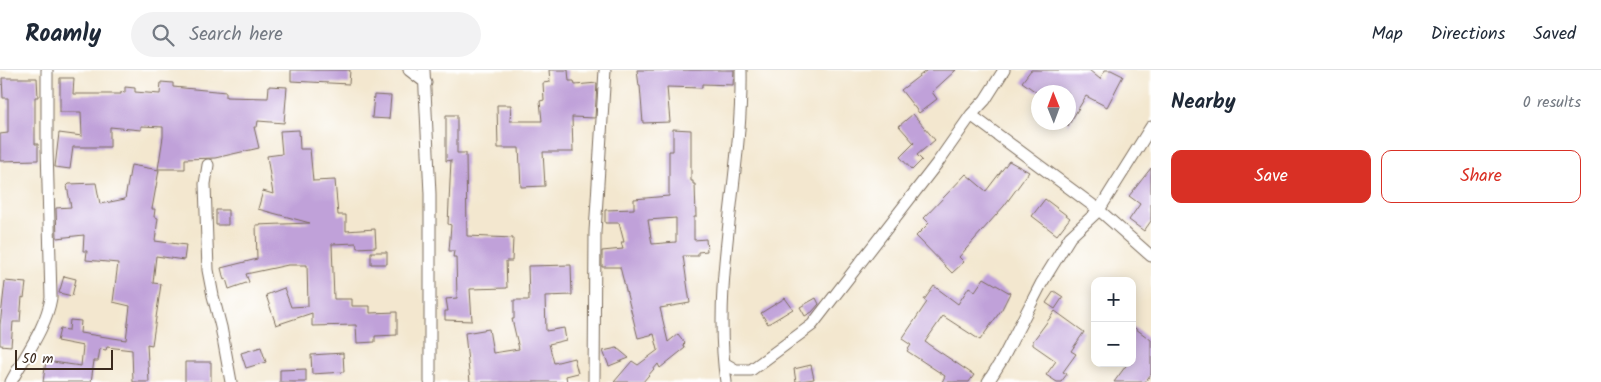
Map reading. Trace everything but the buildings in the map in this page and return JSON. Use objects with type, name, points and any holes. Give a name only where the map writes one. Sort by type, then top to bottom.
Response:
[{"type":"street","points":[[11,382],[41,326],[49,309],[51,298],[47,70]]},
{"type":"street","points":[[409,70],[426,82]]},
{"type":"street","points":[[424,70],[430,194],[430,382]]},
{"type":"street","points":[[594,382],[595,232],[605,70]]},
{"type":"street","points":[[726,382],[722,330],[726,246],[742,102],[741,70]]},
{"type":"street","points":[[724,363],[736,370],[751,370],[812,325],[938,162],[971,115],[986,100],[1004,70]]},
{"type":"street","points":[[971,115],[1099,210],[1151,256]]},
{"type":"street","points":[[988,382],[1070,237],[1099,210],[1151,126]]},
{"type":"street","points":[[208,165],[205,184],[208,270],[231,382]]}]
